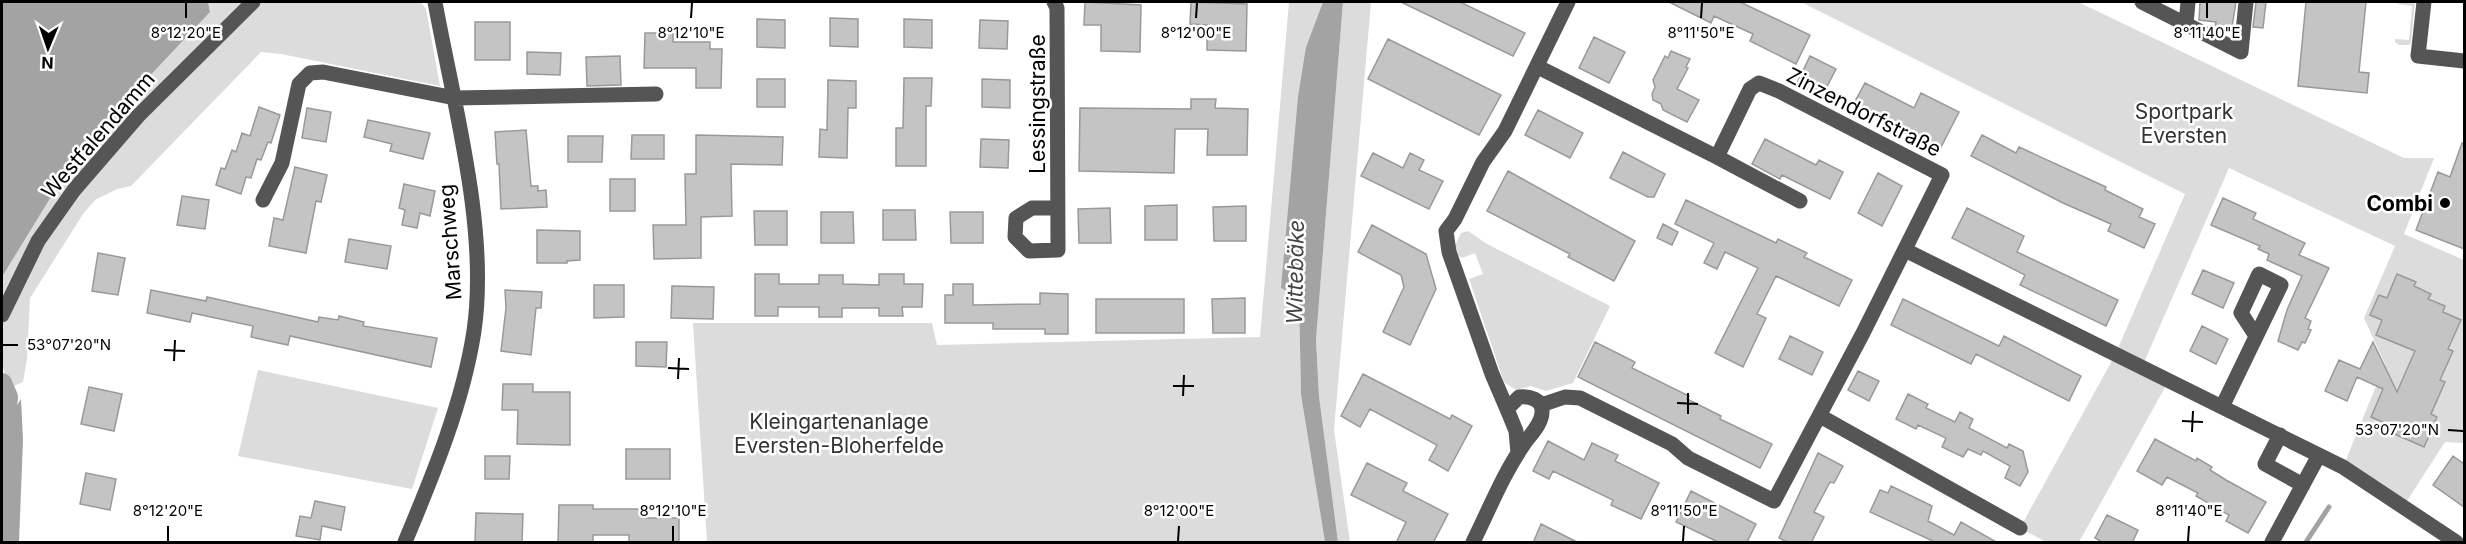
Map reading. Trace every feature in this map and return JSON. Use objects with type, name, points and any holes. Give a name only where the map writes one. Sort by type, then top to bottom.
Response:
[{"type":"street","name":"Westfalendamm","points":[[2,315],[38,241],[74,190],[138,116],[253,2]]},
{"type":"street","name":"Marschweg","points":[[405,543],[459,395],[474,331],[477,277],[474,224],[454,98],[435,2]]},
{"type":"street","name":"Lessingstraße","points":[[1054,2],[1057,8],[1058,208]]},
{"type":"street","points":[[1518,453],[1516,431],[1492,374],[1449,252],[1446,231],[1455,219],[1483,162],[1505,131],[1568,2]]},
{"type":"street","points":[[2142,2],[2241,52],[2246,2]]},
{"type":"street","points":[[2186,24],[2188,2]]},
{"type":"street","points":[[2424,2],[2418,56],[2464,61]]},
{"type":"street","points":[[1538,67],[1800,201]]},
{"type":"street","points":[[263,200],[282,163],[299,84],[310,73],[323,72],[454,98],[656,94]]},
{"type":"street","name":"Zinzendorfstraße","points":[[1717,157],[1750,89],[1759,83],[1779,91],[1942,175],[1905,250]]},
{"type":"street","points":[[1541,405],[1565,397],[1580,398],[1672,444],[1688,458],[1774,501],[1905,250],[2348,470],[2456,543]]},
{"type":"street","points":[[2222,407],[2256,336]]},
{"type":"street","points":[[1473,543],[1518,453],[1538,423],[1542,412],[1541,405],[1534,398],[1519,397],[1507,409]]},
{"type":"street","points":[[1820,416],[2020,528]]},
{"type":"street","points":[[2280,435],[2265,464],[2303,485]]},
{"type":"street","points":[[2272,543],[2319,455]]},
{"type":"green space","points":[[208,2],[421,2],[426,9],[440,86],[261,52],[131,186],[117,189],[95,200],[83,214],[30,298],[27,359],[23,382],[9,388],[2,363],[2,277],[79,151],[210,12]]},
{"type":"green space","name":"Kleingartenanlage Eversten-Bloherfelde","points":[[1289,2],[1323,2],[1306,47],[1299,297],[1301,395],[1325,542],[707,542],[693,323],[932,323],[937,345],[1260,337]]},
{"type":"green space","points":[[1343,2],[1371,2],[1334,430],[1350,542],[1338,542],[1319,396],[1316,338]]},
{"type":"green space","name":"Sportpark Eversten","points":[[1801,2],[2078,2],[2404,158],[2434,158],[2404,234],[2464,260],[2464,443],[2445,442],[2403,507],[2343,467],[2385,364],[2364,318],[2395,246],[2229,168],[2142,367],[2168,382],[2079,542],[2046,542],[2020,528],[2115,355],[2185,194]]},
{"type":"green space","points":[[2398,2],[2415,2],[2409,45],[2399,45],[2395,42],[2395,39],[2409,40],[2412,6],[2398,4]]},
{"type":"green space","points":[[1468,231],[1487,244],[1610,306],[1573,383],[1546,391],[1531,386],[1516,390],[1504,382],[1469,279],[1483,274],[1475,253],[1462,258],[1457,255],[1454,247],[1461,233]]},
{"type":"green space","points":[[258,370],[438,408],[412,489],[238,456]]},
{"type":"water","points":[[2,2],[208,2],[210,12],[79,151],[2,277]]},
{"type":"water","name":"Wittebäke","points":[[1323,2],[1343,2],[1316,339],[1319,396],[1338,542],[1325,542],[1301,395],[1299,297],[1281,288],[1298,97],[1306,47]]},
{"type":"water","points":[[21,399],[23,440],[19,542],[2,542],[2,416],[11,415]]},
{"type":"building","points":[[1085,2],[1141,5],[1140,52],[1101,51],[1101,25],[1084,25]]},
{"type":"building","points":[[1191,2],[1247,4],[1246,51],[1207,50],[1207,25],[1190,24]]},
{"type":"building","points":[[1401,2],[1460,2],[1525,33],[1513,56]]},
{"type":"building","points":[[1669,2],[1740,2],[1810,35],[1796,64],[1750,41],[1753,34],[1714,16],[1711,23]]},
{"type":"building","points":[[2200,2],[2236,2],[2231,33],[2215,28],[2216,22],[2199,20]]},
{"type":"building","points":[[2256,2],[2266,2],[2263,28],[2253,27]]},
{"type":"building","points":[[2306,2],[2366,2],[2359,72],[2369,73],[2367,93],[2298,86]]},
{"type":"building","points":[[830,18],[858,19],[858,47],[830,46]]},
{"type":"building","points":[[757,19],[785,20],[785,48],[757,47]]},
{"type":"building","points":[[904,19],[932,20],[932,48],[904,47]]},
{"type":"building","points":[[980,20],[1008,21],[1007,49],[979,48]]},
{"type":"building","points":[[475,22],[510,22],[510,60],[475,60]]},
{"type":"building","points":[[645,33],[673,33],[673,42],[710,42],[710,49],[722,49],[721,88],[696,88],[696,68],[644,68]]},
{"type":"building","points":[[1594,37],[1625,52],[1609,83],[1579,68]]},
{"type":"building","points":[[1388,39],[1501,95],[1479,135],[1368,79]]},
{"type":"building","points":[[1671,51],[1690,59],[1677,89],[1699,100],[1687,122],[1663,110],[1661,104],[1653,100],[1652,94],[1655,87],[1653,80],[1665,56],[1668,58]]},
{"type":"building","points":[[527,52],[561,53],[560,75],[527,74]]},
{"type":"building","points":[[620,56],[621,85],[587,86],[586,57]]},
{"type":"building","points":[[1810,56],[1836,69],[1822,96],[1797,83]]},
{"type":"building","points":[[904,78],[932,78],[931,106],[926,106],[926,166],[896,166],[896,128],[903,128]]},
{"type":"building","points":[[757,79],[785,79],[785,107],[757,107]]},
{"type":"building","points":[[982,79],[1010,80],[1010,108],[982,107]]},
{"type":"building","points":[[828,80],[856,81],[856,108],[848,108],[847,158],[819,157],[820,129],[827,130]]},
{"type":"building","points":[[1865,83],[1914,108],[1921,93],[1959,112],[1939,151],[1853,105]]},
{"type":"building","points":[[1191,99],[1216,99],[1215,108],[1248,109],[1247,155],[1207,155],[1208,129],[1175,129],[1174,173],[1079,171],[1080,108],[1191,109]]},
{"type":"building","points":[[259,107],[280,115],[271,143],[268,142],[261,160],[257,159],[251,178],[246,177],[241,194],[216,185],[221,168],[225,169],[232,150],[236,152],[242,133],[250,136]]},
{"type":"building","points":[[307,108],[331,112],[326,142],[302,138]]},
{"type":"building","points":[[1538,110],[1583,133],[1570,158],[1525,135]]},
{"type":"building","points":[[368,120],[430,133],[423,159],[390,151],[392,144],[364,137]]},
{"type":"building","points":[[526,130],[531,186],[538,186],[538,191],[546,190],[547,207],[501,209],[495,132]]},
{"type":"building","points":[[632,135],[664,135],[664,159],[631,159]]},
{"type":"building","points":[[696,135],[783,137],[782,165],[731,164],[732,216],[701,217],[701,258],[654,259],[653,225],[686,225],[685,174],[696,174]]},
{"type":"building","points":[[1982,135],[2016,153],[2019,147],[2106,187],[2105,190],[2143,209],[2139,217],[2155,224],[2144,248],[2108,231],[2111,224],[2063,203],[1971,156]]},
{"type":"building","points":[[568,136],[603,136],[602,162],[568,162]]},
{"type":"building","points":[[981,139],[1009,140],[1008,168],[980,167]]},
{"type":"building","points":[[1765,139],[1816,165],[1819,160],[1843,172],[1830,199],[1782,175],[1780,179],[1752,164]]},
{"type":"building","name":"Combi","points":[[2462,143],[2464,144],[2464,249],[2416,230],[2438,172],[2450,177]]},
{"type":"building","points":[[1623,152],[1665,174],[1654,197],[1648,197],[1610,178]]},
{"type":"building","points":[[1373,153],[1403,168],[1410,153],[1424,160],[1419,170],[1443,181],[1429,209],[1361,176]]},
{"type":"building","points":[[295,167],[327,175],[321,202],[316,201],[306,253],[269,246],[274,218],[283,220]]},
{"type":"building","points":[[1508,171],[1635,241],[1614,281],[1568,257],[1570,254],[1487,211]]},
{"type":"building","points":[[1878,173],[1902,186],[1882,226],[1858,213]]},
{"type":"building","points":[[610,179],[635,179],[635,211],[610,211]]},
{"type":"building","points":[[404,184],[435,191],[430,216],[420,213],[417,228],[402,225],[405,210],[399,208]]},
{"type":"building","points":[[182,196],[209,200],[205,229],[177,225]]},
{"type":"building","points":[[2223,198],[2256,213],[2253,219],[2305,243],[2299,255],[2329,268],[2305,318],[2311,321],[2308,329],[2311,330],[2305,343],[2302,342],[2298,350],[2278,341],[2287,310],[2302,276],[2267,260],[2269,254],[2258,249],[2260,246],[2211,225]]},
{"type":"building","points":[[1686,200],[1776,243],[1778,239],[1807,253],[1804,257],[1852,280],[1839,306],[1776,276],[1757,314],[1766,318],[1743,367],[1715,353],[1758,268],[1725,252],[1717,269],[1704,263],[1714,243],[1675,224]]},
{"type":"building","points":[[1177,205],[1177,240],[1145,240],[1145,206]]},
{"type":"building","points":[[1246,206],[1246,241],[1214,241],[1213,207]]},
{"type":"building","points":[[1110,208],[1111,243],[1079,243],[1078,209]]},
{"type":"building","points":[[1967,208],[2024,236],[2017,252],[2118,300],[2106,326],[2020,285],[2025,275],[1952,238]]},
{"type":"building","points":[[883,210],[915,210],[916,240],[883,240]]},
{"type":"building","points":[[754,211],[787,211],[787,245],[755,245]]},
{"type":"building","points":[[821,212],[853,212],[854,243],[821,243]]},
{"type":"building","points":[[950,212],[983,212],[983,243],[951,243]]},
{"type":"building","points":[[1663,224],[1678,232],[1672,245],[1657,238]]},
{"type":"building","points":[[1372,225],[1426,254],[1436,289],[1410,345],[1383,332],[1404,287],[1401,275],[1358,252]]},
{"type":"building","points":[[537,230],[580,231],[580,260],[567,261],[567,263],[537,263]]},
{"type":"building","points":[[349,239],[391,246],[387,269],[345,262]]},
{"type":"building","points":[[98,253],[125,258],[118,295],[92,291]]},
{"type":"building","points":[[2203,270],[2234,283],[2223,308],[2192,294]]},
{"type":"building","points":[[755,274],[779,274],[779,284],[819,284],[819,275],[843,275],[843,284],[879,285],[879,274],[904,274],[904,284],[923,284],[922,307],[902,307],[903,316],[879,316],[879,308],[842,308],[842,317],[819,317],[819,307],[778,307],[778,316],[755,316]]},
{"type":"building","points":[[2397,274],[2416,282],[2414,286],[2431,294],[2428,299],[2445,306],[2443,312],[2461,320],[2448,349],[2453,351],[2440,380],[2445,382],[2431,414],[2437,417],[2424,447],[2390,432],[2392,426],[2371,417],[2383,389],[2357,377],[2347,401],[2325,391],[2339,360],[2360,369],[2373,342],[2397,392],[2415,351],[2376,335],[2382,320],[2370,315],[2379,295],[2387,298]]},
{"type":"building","points":[[953,284],[973,284],[973,305],[1040,304],[1040,293],[1068,294],[1068,334],[1045,334],[1045,329],[993,329],[993,323],[945,323],[945,295],[953,295]]},
{"type":"building","points":[[594,285],[624,285],[624,317],[594,318]]},
{"type":"building","points":[[672,286],[714,287],[713,319],[671,318]]},
{"type":"building","points":[[151,290],[206,301],[207,297],[318,322],[319,317],[338,320],[339,316],[364,322],[363,326],[437,338],[431,367],[290,336],[288,345],[251,337],[253,326],[192,313],[190,322],[147,313]]},
{"type":"building","points":[[505,290],[542,292],[541,308],[536,308],[531,355],[501,351],[506,308]]},
{"type":"building","points":[[1245,298],[1245,333],[1213,333],[1212,299]]},
{"type":"building","points":[[1096,299],[1184,299],[1184,333],[1096,333]]},
{"type":"building","points":[[1903,299],[1999,346],[2004,336],[2081,376],[2069,401],[1976,354],[1971,364],[1891,325]]},
{"type":"building","points":[[2202,326],[2228,339],[2216,364],[2190,351]]},
{"type":"building","points":[[1790,336],[1823,352],[1812,375],[1779,359]]},
{"type":"building","points":[[636,342],[667,342],[666,367],[636,366]]},
{"type":"building","points":[[1595,342],[1635,362],[1632,368],[1689,396],[1687,399],[1721,416],[1720,419],[1772,444],[1760,468],[1578,377]]},
{"type":"building","points":[[1858,371],[1879,381],[1869,401],[1848,390]]},
{"type":"building","points":[[1363,374],[1450,419],[1452,415],[1472,426],[1448,471],[1429,460],[1437,445],[1370,409],[1360,427],[1341,416]]},
{"type":"building","points":[[503,384],[533,384],[533,392],[570,392],[570,445],[517,444],[518,410],[502,410]]},
{"type":"building","points":[[89,387],[122,394],[114,431],[81,424]]},
{"type":"building","points":[[1908,394],[1928,404],[1926,408],[1955,422],[1960,412],[1973,419],[1969,428],[2007,448],[2009,444],[2023,451],[2028,472],[2020,486],[2005,478],[2010,466],[1983,451],[1981,455],[1968,449],[1963,457],[1942,447],[1946,438],[1918,425],[1916,429],[1896,419]]},
{"type":"building","points":[[2155,439],[2196,461],[2197,458],[2212,467],[2210,470],[2266,502],[2248,533],[2226,521],[2229,515],[2196,496],[2198,493],[2167,477],[2162,485],[2137,471]]},
{"type":"building","points":[[1548,441],[1584,460],[1592,443],[1618,455],[1615,461],[1659,483],[1641,519],[1611,505],[1613,500],[1553,471],[1549,479],[1533,471]]},
{"type":"building","points":[[626,449],[670,449],[670,479],[626,479]]},
{"type":"building","points":[[1818,453],[1843,466],[1834,483],[1830,482],[1814,512],[1824,517],[1811,543],[1789,543],[1779,538]]},
{"type":"building","points":[[485,456],[510,456],[509,479],[485,479]]},
{"type":"building","points":[[2453,456],[2464,464],[2464,507],[2433,485]]},
{"type":"building","points":[[1367,463],[1407,483],[1403,491],[1448,514],[1433,543],[1396,543],[1406,522],[1351,495]]},
{"type":"building","points":[[86,473],[116,479],[110,510],[80,504]]},
{"type":"building","points":[[1891,486],[1932,506],[1928,521],[1954,535],[1961,522],[1998,543],[1937,543],[1870,512],[1880,490],[1888,493]]},
{"type":"building","points":[[1691,491],[1756,524],[1747,542],[1718,542],[1676,522]]},
{"type":"building","points":[[315,501],[345,507],[341,530],[322,526],[320,540],[296,536],[300,516],[311,518]]},
{"type":"building","points":[[559,505],[593,505],[593,509],[642,509],[642,518],[679,518],[679,543],[629,543],[629,535],[593,535],[593,543],[558,543]]},
{"type":"building","points":[[476,513],[523,514],[522,543],[475,543]]},
{"type":"building","points":[[2107,515],[2138,530],[2132,543],[2104,543],[2095,538]]},
{"type":"building","points":[[1541,524],[1579,543],[1533,543]]},
{"type":"waterway","points":[[2,383],[8,397],[2,467]]},
{"type":"waterway","points":[[2306,542],[2329,507]]},
{"type":"place","name":"Combi","points":[[2445,203]]}]
